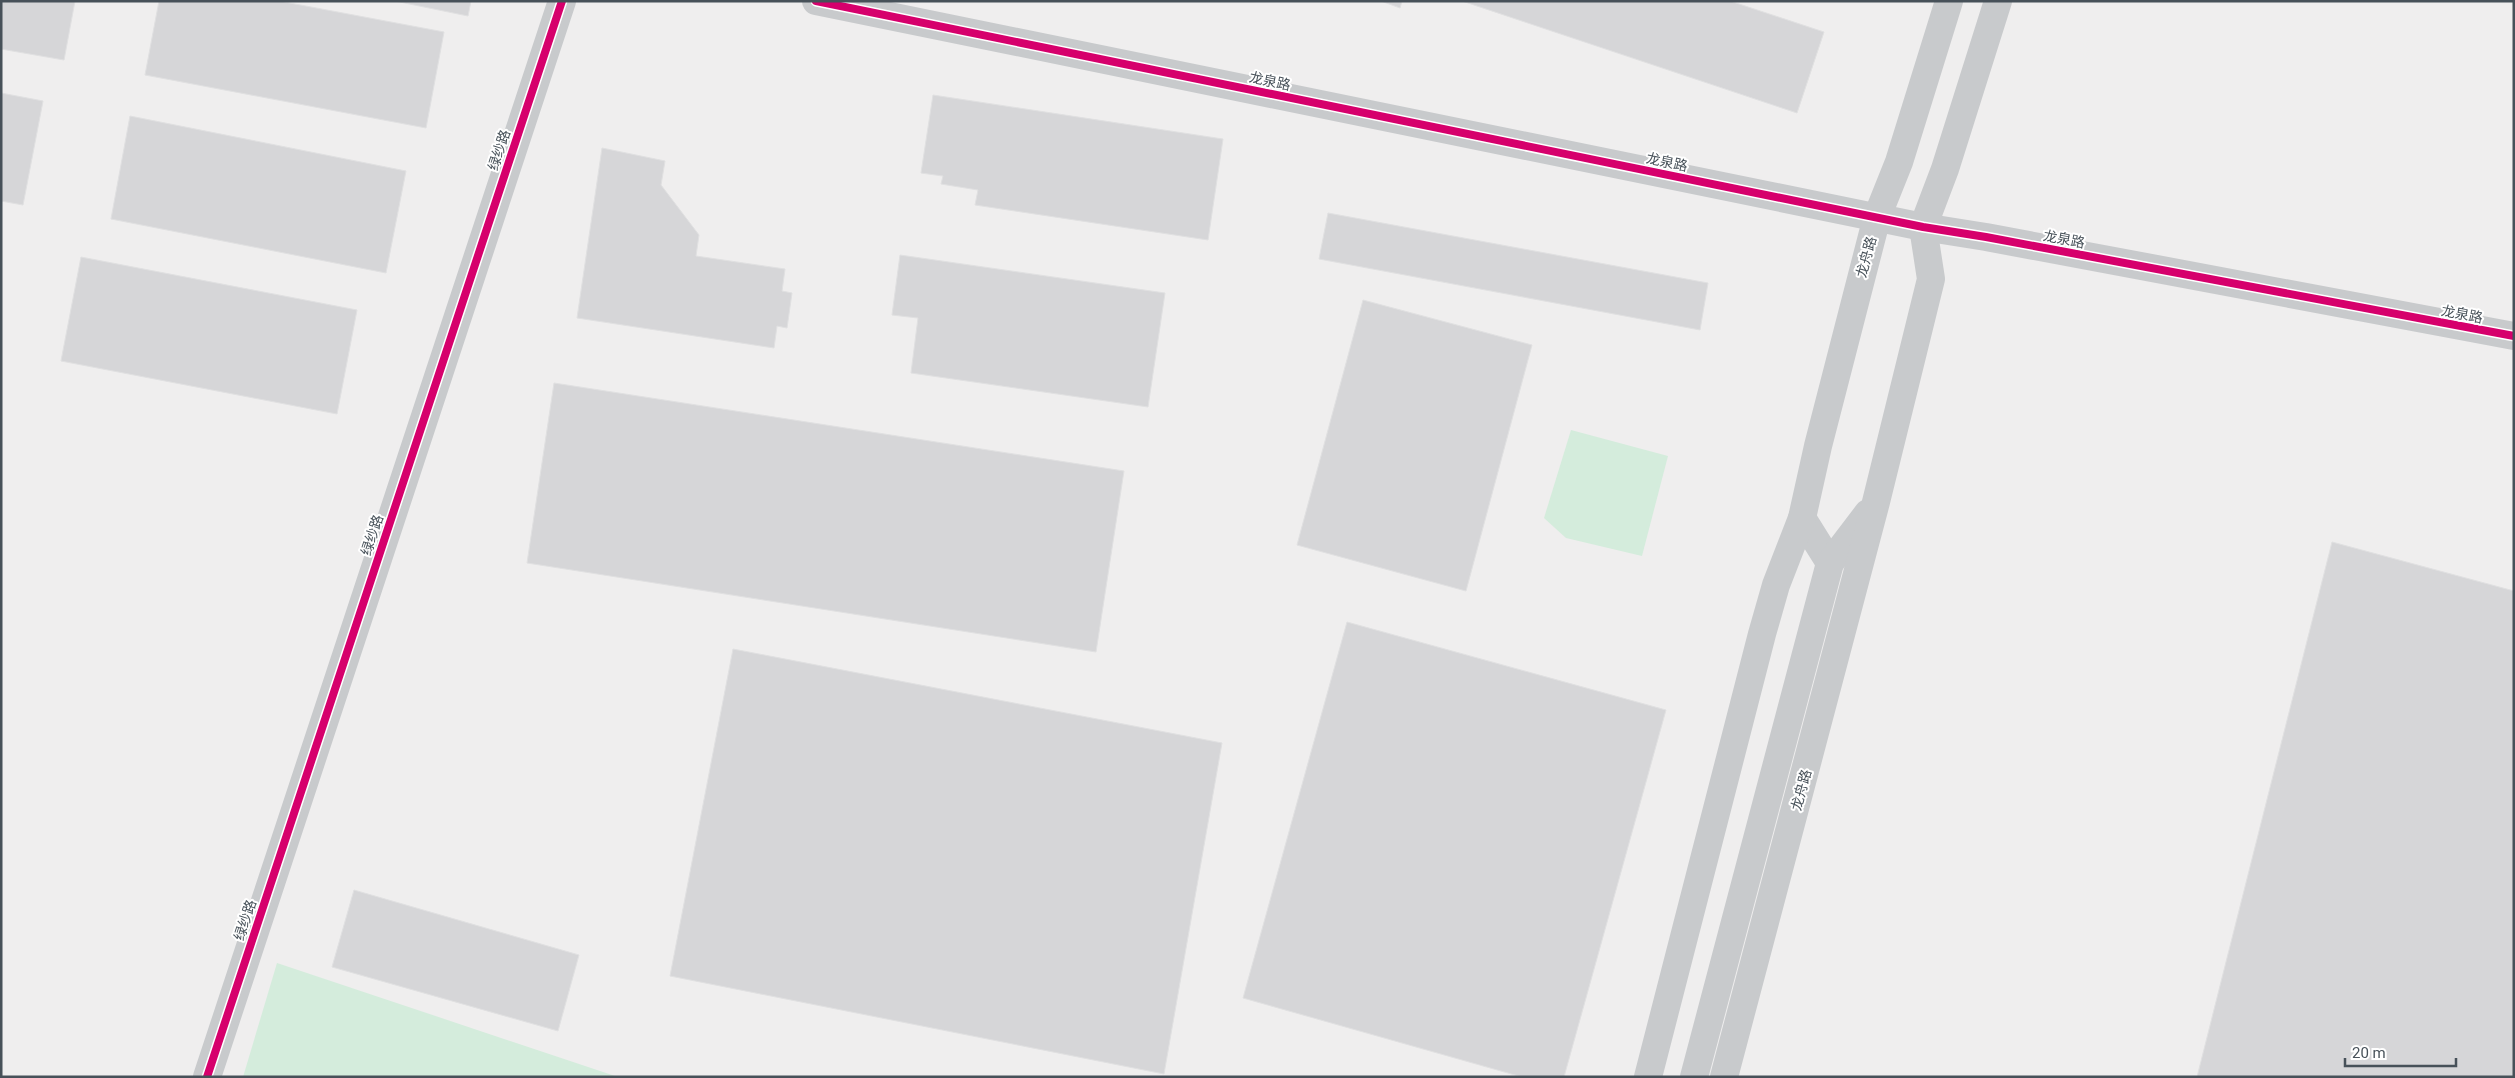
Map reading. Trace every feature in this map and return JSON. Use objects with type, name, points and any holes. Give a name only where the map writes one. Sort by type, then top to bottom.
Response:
[{"type":"street","name":"绿纱路","points":[[207,1077],[562,1]]},
{"type":"street","name":"龙泉路","points":[[816,1],[1923,227],[1986,237],[2514,336]]},
{"type":"street","name":"龙舟路","points":[[1648,1077],[1776,585],[1802,518],[1818,446],[1877,217],[1899,162],[1950,1]]},
{"type":"street","name":"龙舟路","points":[[1724,1077],[1876,502],[1930,279],[1923,227],[1945,169],[1998,1]]},
{"type":"street","name":"龙舟路","points":[[1694,1077],[1830,562],[1876,502]]},
{"type":"street","points":[[1802,518],[1830,562]]},
{"type":"green space","points":[[1571,430],[1668,456],[1642,556],[1566,538],[1544,518]]},
{"type":"green space","points":[[277,963],[618,1077],[243,1077]]},
{"type":"building","points":[[1,1],[75,1],[64,60],[1,49]]},
{"type":"building","points":[[159,1],[279,1],[444,32],[426,128],[145,75]]},
{"type":"building","points":[[395,1],[471,1],[468,16]]},
{"type":"building","points":[[1381,1],[1402,1],[1400,8]]},
{"type":"building","points":[[1462,1],[1730,1],[1824,32],[1797,113]]},
{"type":"building","points":[[1,93],[43,101],[23,205],[1,201]]},
{"type":"building","points":[[933,95],[1223,139],[1208,240],[975,205],[978,190],[941,184],[943,176],[921,173]]},
{"type":"building","points":[[130,116],[406,171],[386,273],[111,219]]},
{"type":"building","points":[[602,148],[665,161],[661,185],[699,235],[696,256],[785,269],[782,291],[792,293],[787,328],[777,326],[774,348],[577,318]]},
{"type":"building","points":[[1328,213],[1708,283],[1700,330],[1319,259]]},
{"type":"building","points":[[900,255],[1165,293],[1148,407],[911,373],[918,318],[892,315]]},
{"type":"building","points":[[81,257],[357,310],[337,414],[61,361]]},
{"type":"building","points":[[1363,300],[1532,345],[1466,591],[1297,545]]},
{"type":"building","points":[[554,383],[1124,471],[1096,652],[527,563]]},
{"type":"building","points":[[2332,542],[2514,591],[2514,1077],[2197,1077]]},
{"type":"building","points":[[1347,622],[1666,710],[1564,1077],[1522,1077],[1243,998]]},
{"type":"building","points":[[733,649],[1222,743],[1164,1074],[670,976]]},
{"type":"building","points":[[354,890],[579,955],[558,1031],[332,967]]},
{"type":"cycle path","points":[[207,1077],[562,1]]},
{"type":"cycle path","points":[[816,1],[1923,227],[1986,237],[2514,336]]}]
